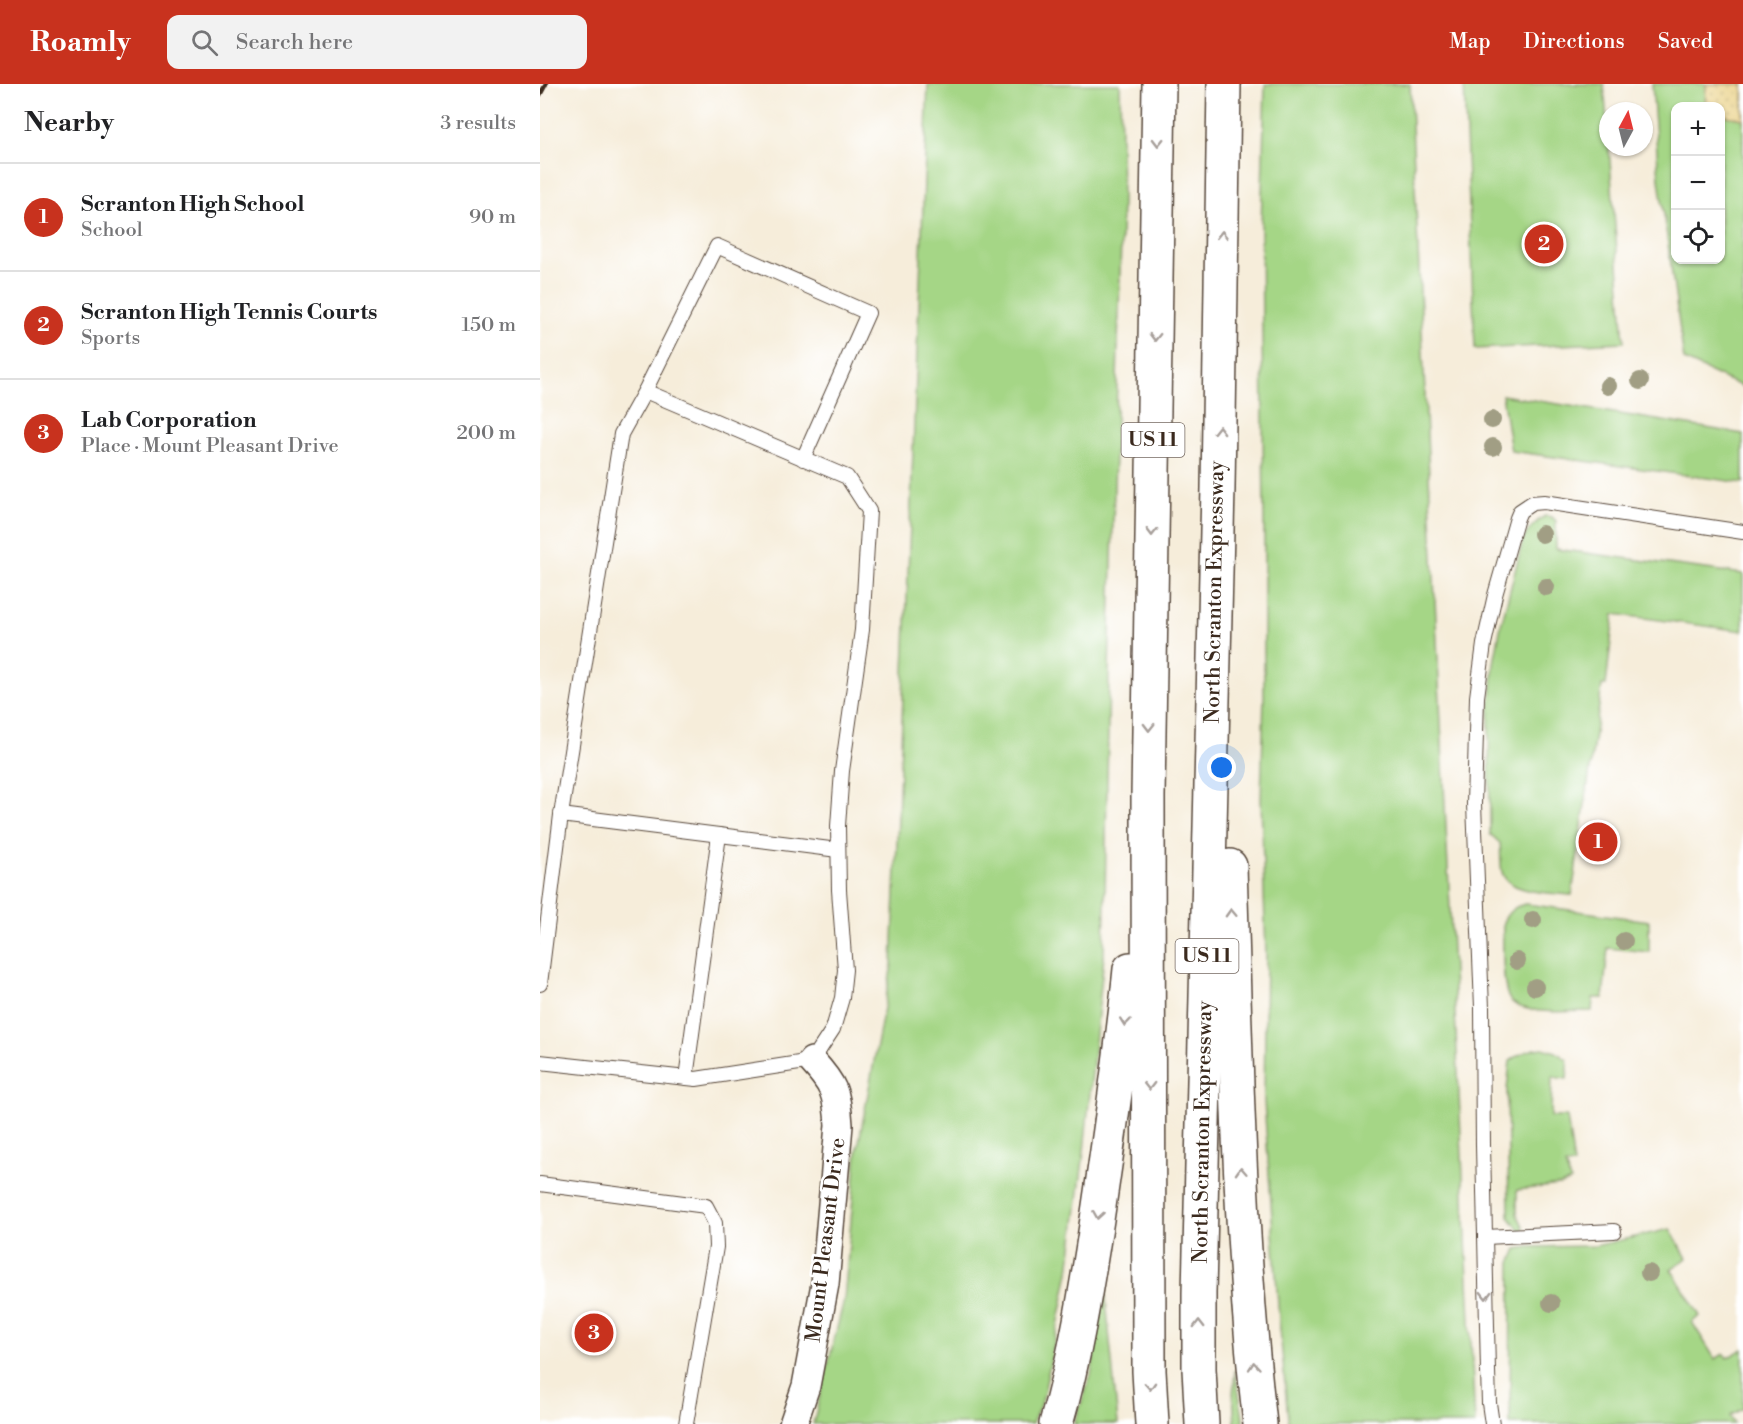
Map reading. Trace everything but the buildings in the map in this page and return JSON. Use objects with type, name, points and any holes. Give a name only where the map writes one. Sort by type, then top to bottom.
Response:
[{"type":"highway","name":"US 11","points":[[1152,1424],[1149,1371],[1148,797],[1159,84]]},
{"type":"highway","name":"North Scranton Expressway","points":[[1202,1424],[1199,1293],[1218,488],[1224,84]]},
{"type":"highway","points":[[1218,488],[1239,1144],[1251,1331],[1260,1424]]},
{"type":"highway","points":[[1056,1424],[1077,1342],[1112,1124],[1148,797]]},
{"type":"street","name":"Mount Pleasant Drive","points":[[793,1424],[806,1386],[825,1284],[839,1125],[837,1100],[827,1078],[812,1061]]},
{"type":"lane","points":[[540,984],[561,815],[621,434],[645,391],[717,246],[868,312],[803,459]]},
{"type":"lane","points":[[540,1062],[696,1079],[812,1061],[833,1029],[842,998],[845,970],[839,890],[838,826],[842,771],[862,630],[869,511],[847,477],[645,391]]},
{"type":"lane","points":[[1492,1424],[1489,1392],[1485,1237],[1482,1008],[1474,804],[1477,697],[1484,644],[1495,595],[1517,518],[1520,511],[1532,503],[1544,502],[1743,532]]},
{"type":"lane","points":[[561,815],[838,850]]},
{"type":"lane","points":[[686,1078],[719,835]]},
{"type":"lane","points":[[540,1184],[706,1206],[715,1223],[716,1247],[686,1424]]},
{"type":"lane","points":[[1485,1237],[1614,1231]]},
{"type":"green space","points":[[928,84],[1120,84],[1122,201],[1109,670],[1104,956],[1069,1272],[1043,1398],[1032,1424],[813,1424],[844,1300],[857,1152],[892,965]]},
{"type":"green space","points":[[1265,84],[1410,84],[1475,1424],[1289,1424],[1288,1418],[1264,1101],[1266,955],[1261,800],[1264,696],[1264,521],[1261,229]]},
{"type":"green space","points":[[1464,84],[1604,84],[1605,102],[1599,102],[1599,156],[1610,156],[1624,342],[1475,349]]},
{"type":"green space","points":[[1652,84],[1743,84],[1743,387],[1684,360],[1659,179]]},
{"type":"green space","points":[[1502,395],[1743,434],[1743,483],[1511,451]]},
{"type":"green space","points":[[1545,516],[1552,517],[1556,521],[1556,549],[1743,574],[1743,631],[1614,614],[1606,685],[1602,685],[1572,895],[1543,893],[1513,885],[1502,872],[1500,843],[1490,834],[1489,720],[1494,663],[1501,625],[1523,540],[1532,526]]},
{"type":"green space","points":[[1526,904],[1649,921],[1649,952],[1608,948],[1603,998],[1593,998],[1592,1011],[1549,1012],[1516,1005],[1510,1000],[1505,985],[1503,922],[1512,910]]},
{"type":"green space","points":[[1543,1048],[1556,1052],[1567,1060],[1567,1079],[1552,1077],[1551,1117],[1567,1117],[1574,1165],[1565,1166],[1571,1181],[1560,1185],[1517,1190],[1517,1214],[1524,1228],[1521,1232],[1509,1217],[1507,1090],[1510,1061],[1525,1052]]},
{"type":"green space","points":[[1670,1229],[1687,1258],[1671,1269],[1700,1316],[1692,1322],[1715,1359],[1724,1354],[1727,1358],[1743,1349],[1743,1408],[1730,1416],[1734,1424],[1510,1424],[1511,1263],[1517,1249],[1595,1246]]},
{"type":"green space","points":[[1105,1289],[1118,1424],[1074,1424],[1091,1375]]},
{"type":"green space","points":[[1235,1370],[1244,1424],[1235,1424],[1233,1395]]},
{"type":"sand","points":[[1706,84],[1743,84],[1743,119],[1725,116],[1725,102],[1705,102]]},
{"type":"railway","points":[[540,95],[546,84]]},
{"type":"place","name":"Scranton High Tennis Courts","points":[[1544,244]]},
{"type":"place","name":"Scranton High School","points":[[1598,842]]},
{"type":"place","name":"Lab Corporation","points":[[594,1333]]}]
